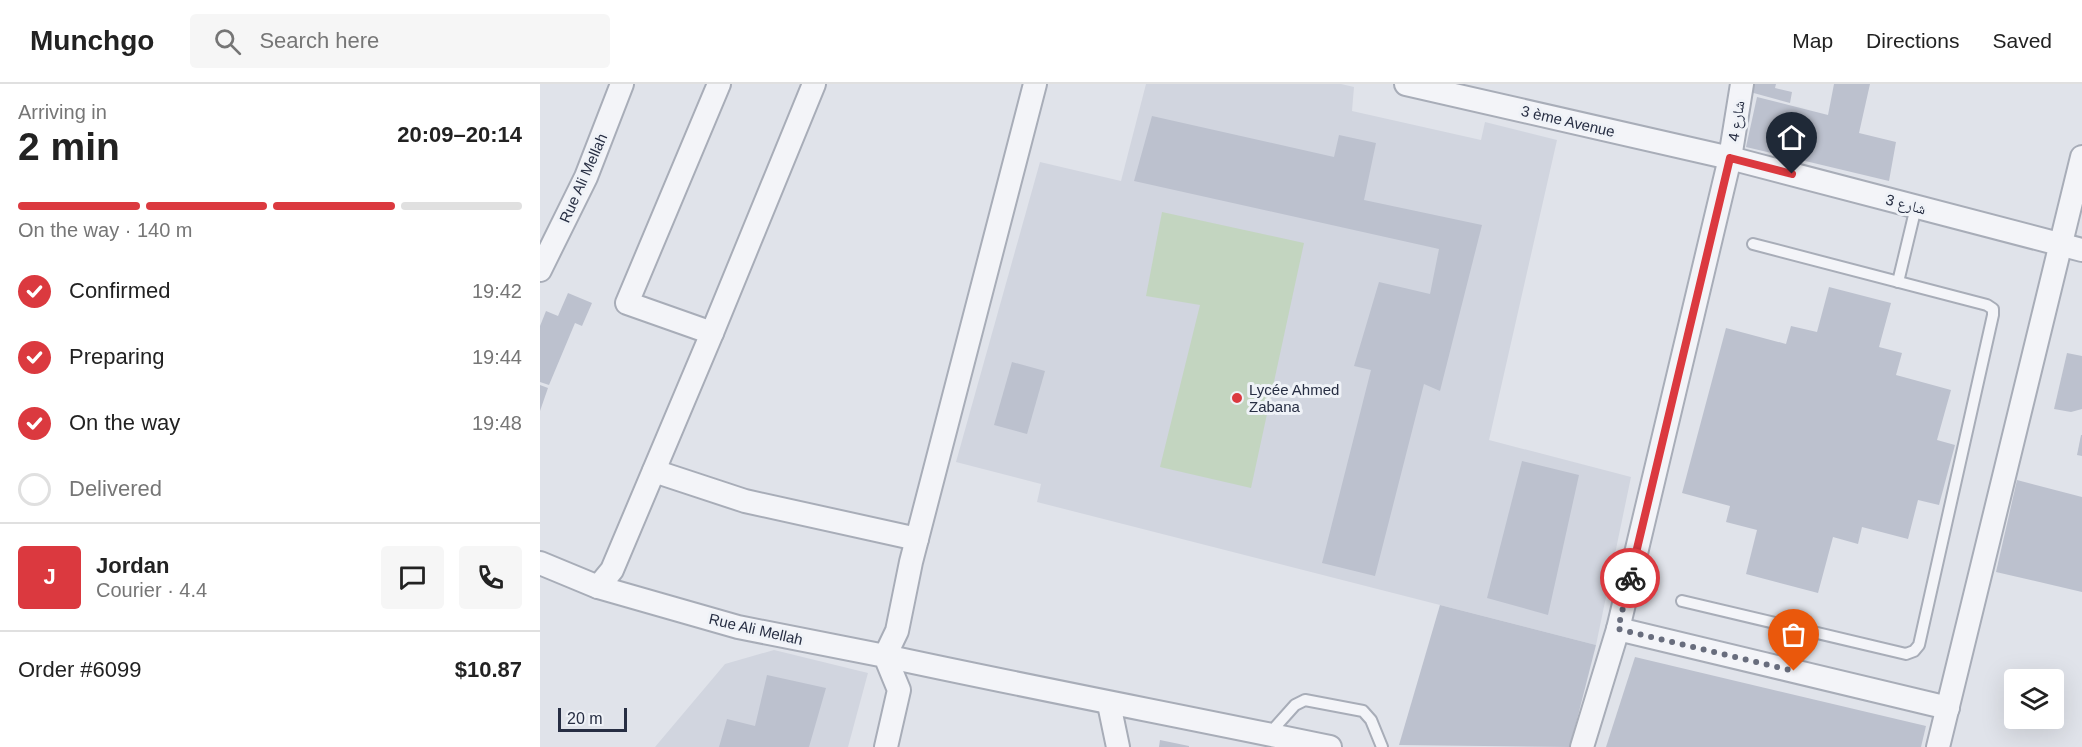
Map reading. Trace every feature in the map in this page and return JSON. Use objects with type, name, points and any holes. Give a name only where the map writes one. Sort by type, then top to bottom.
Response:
[{"type":"street","name":"Rue Ali Mellah","points":[[540,270],[586,177],[622,84]]},
{"type":"street","points":[[712,333],[627,303],[719,84]]},
{"type":"street","points":[[598,587],[612,570],[814,84]]},
{"type":"street","points":[[886,747],[899,690],[885,656],[897,631],[917,538],[1035,84]]},
{"type":"street","name":"3 ème Avenue","points":[[1406,84],[1730,158]]},
{"type":"street","name":"شارع 4","points":[[1582,747],[1618,629],[1730,158],[1742,84]]},
{"type":"street","points":[[1938,747],[2082,157]]},
{"type":"street","name":"شارع 3","points":[[1730,158],[2082,250]]},
{"type":"street","points":[[654,471],[745,501],[917,538]]},
{"type":"street","name":"Rue Ali Mellah","points":[[540,563],[598,587],[738,627],[1109,704],[1235,737],[1269,734],[1330,747]]},
{"type":"street","points":[[1618,629],[1948,708]]},
{"type":"street","points":[[1109,704],[1118,747]]},
{"type":"lane","points":[[1898,282],[1916,207]]},
{"type":"lane","points":[[1682,601],[1906,654],[1914,651],[1919,645],[1993,309],[1987,305],[1753,244]]},
{"type":"lane","points":[[1269,734],[1295,705],[1305,700],[1363,711],[1371,720],[1382,747]]},
{"type":"shaded area","name":"Lycée Ahmed Zabana","points":[[1146,84],[1341,84],[1354,87],[1352,111],[1481,140],[1485,122],[1557,140],[1489,440],[1631,477],[1596,645],[1037,502],[1041,484],[956,462],[1040,162],[1121,181]]},
{"type":"shaded area","points":[[774,650],[868,673],[848,747],[655,747],[725,664]]},
{"type":"green space","points":[[1162,212],[1304,243],[1251,488],[1160,467],[1200,305],[1146,296]]},
{"type":"building","points":[[1752,84],[1776,84],[1775,88],[1792,92],[1790,103],[1750,92]]},
{"type":"building","points":[[1834,84],[1870,84],[1859,133],[1896,142],[1889,181],[1746,147],[1757,97],[1828,115]]},
{"type":"building","points":[[1152,116],[1334,157],[1339,135],[1376,143],[1364,200],[1482,225],[1440,391],[1424,384],[1375,576],[1322,563],[1371,370],[1354,366],[1379,282],[1430,294],[1439,249],[1134,181]]},
{"type":"building","points":[[1829,287],[1891,303],[1879,347],[1902,353],[1896,375],[1951,390],[1937,440],[1955,445],[1939,505],[1918,500],[1908,539],[1862,527],[1858,544],[1833,537],[1818,593],[1746,574],[1757,530],[1726,522],[1730,506],[1682,493],[1726,328],[1786,344],[1791,326],[1817,332]]},
{"type":"building","points":[[568,293],[592,303],[582,326],[575,323],[549,385],[540,382],[540,326],[546,311],[558,316]]},
{"type":"building","points":[[2067,353],[2082,356],[2082,409],[2071,412],[2054,409]]},
{"type":"building","points":[[1012,362],[1045,371],[1027,434],[994,425]]},
{"type":"building","points":[[540,385],[548,388],[540,411]]},
{"type":"building","points":[[2082,435],[2082,456],[2077,455]]},
{"type":"building","points":[[1522,461],[1579,475],[1548,615],[1487,598]]},
{"type":"building","points":[[2017,480],[2082,497],[2082,592],[1996,572]]},
{"type":"building","points":[[1440,605],[1596,645],[1570,747],[1399,745]]},
{"type":"building","points":[[1635,657],[1926,726],[1921,747],[1606,747]]},
{"type":"building","points":[[767,675],[826,688],[809,747],[719,747],[727,719],[755,726]]},
{"type":"building","points":[[1160,740],[1189,746],[1189,747],[1159,747]]},
{"type":"way so far","points":[[1630,578],[1618,629],[1794,671]]},
{"type":"place","name":"Lycée Ahmed Zabana","points":[[1237,398]]},
{"type":"route","points":[[1630,578],[1730,158],[1792,174]]}]
